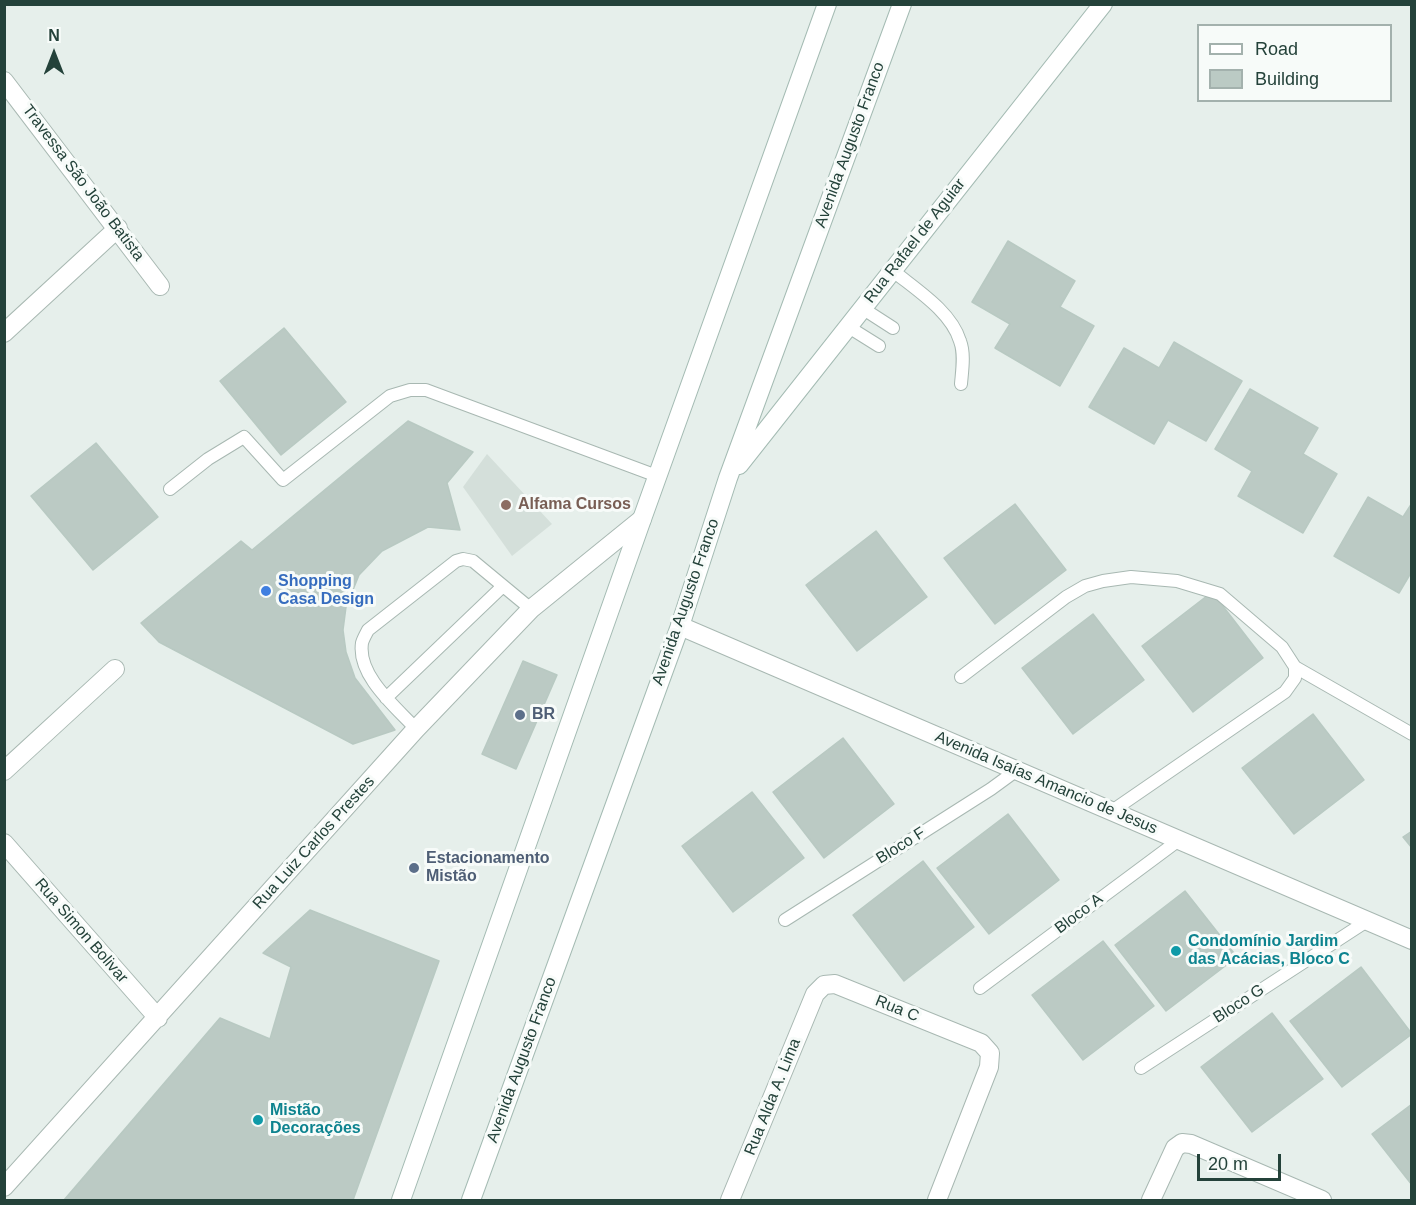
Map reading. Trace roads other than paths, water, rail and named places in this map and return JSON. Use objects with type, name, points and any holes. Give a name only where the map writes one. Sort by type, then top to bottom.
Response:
[{"type":"street","points":[[401,1200],[827,4]]},
{"type":"street","name":"Avenida Augusto Franco","points":[[471,1200],[680,626],[728,478],[902,4]]},
{"type":"street","name":"Rua Rafael de Aguiar","points":[[728,478],[1103,4]]},
{"type":"street","name":"Travessa São João Batista","points":[[4,81],[160,286]]},
{"type":"street","points":[[4,333],[118,228]]},
{"type":"street","name":"Rua Luiz Carlos Prestes","points":[[4,1187],[416,729],[531,609],[642,519]]},
{"type":"street","name":"Avenida Isaías Amancio de Jesus","points":[[680,626],[1412,940]]},
{"type":"street","points":[[4,771],[115,669]]},
{"type":"street","name":"Rua Simon Bolivar","points":[[4,843],[158,1018]]},
{"type":"street","name":"Rua C","points":[[816,994],[824,985],[835,984],[981,1043],[990,1053],[988,1067],[937,1200]]},
{"type":"street","name":"Rua Alda A. Lima","points":[[730,1200],[816,994]]},
{"type":"street","points":[[1151,1200],[1175,1148],[1182,1143],[1191,1144],[1322,1200]]},
{"type":"lane","points":[[892,270],[939,311],[955,331],[962,349],[961,384]]},
{"type":"lane","points":[[862,308],[893,328]]},
{"type":"lane","points":[[848,326],[879,346]]},
{"type":"lane","points":[[170,489],[208,459],[244,437],[283,480],[390,396],[410,390],[426,390],[657,476]]},
{"type":"lane","points":[[416,729],[386,698],[363,659],[362,643],[368,630],[456,561],[463,559],[473,561],[531,609]]},
{"type":"lane","points":[[961,677],[1066,597],[1085,586],[1131,577],[1177,581],[1220,594],[1282,647],[1295,667],[1412,734]]},
{"type":"lane","points":[[386,698],[503,586]]},
{"type":"lane","points":[[1112,811],[1285,692],[1295,678],[1295,667]]},
{"type":"lane","name":"Bloco F","points":[[785,920],[1017,771]]},
{"type":"lane","name":"Bloco A","points":[[980,988],[1179,840]]},
{"type":"lane","name":"Bloco G","points":[[1141,1068],[1367,921]]},
{"type":"place","name":"Alfama Cursos","points":[[506,505]]},
{"type":"place","name":"Shopping Casa Design","points":[[266,591]]},
{"type":"place","name":"BR","points":[[520,715]]},
{"type":"place","name":"Estacionamento Mistão","points":[[414,868]]},
{"type":"place","name":"Condomínio Jardim das Acácias, Bloco C","points":[[1176,951]]},
{"type":"place","name":"Mistão Decorações","points":[[258,1120]]}]
